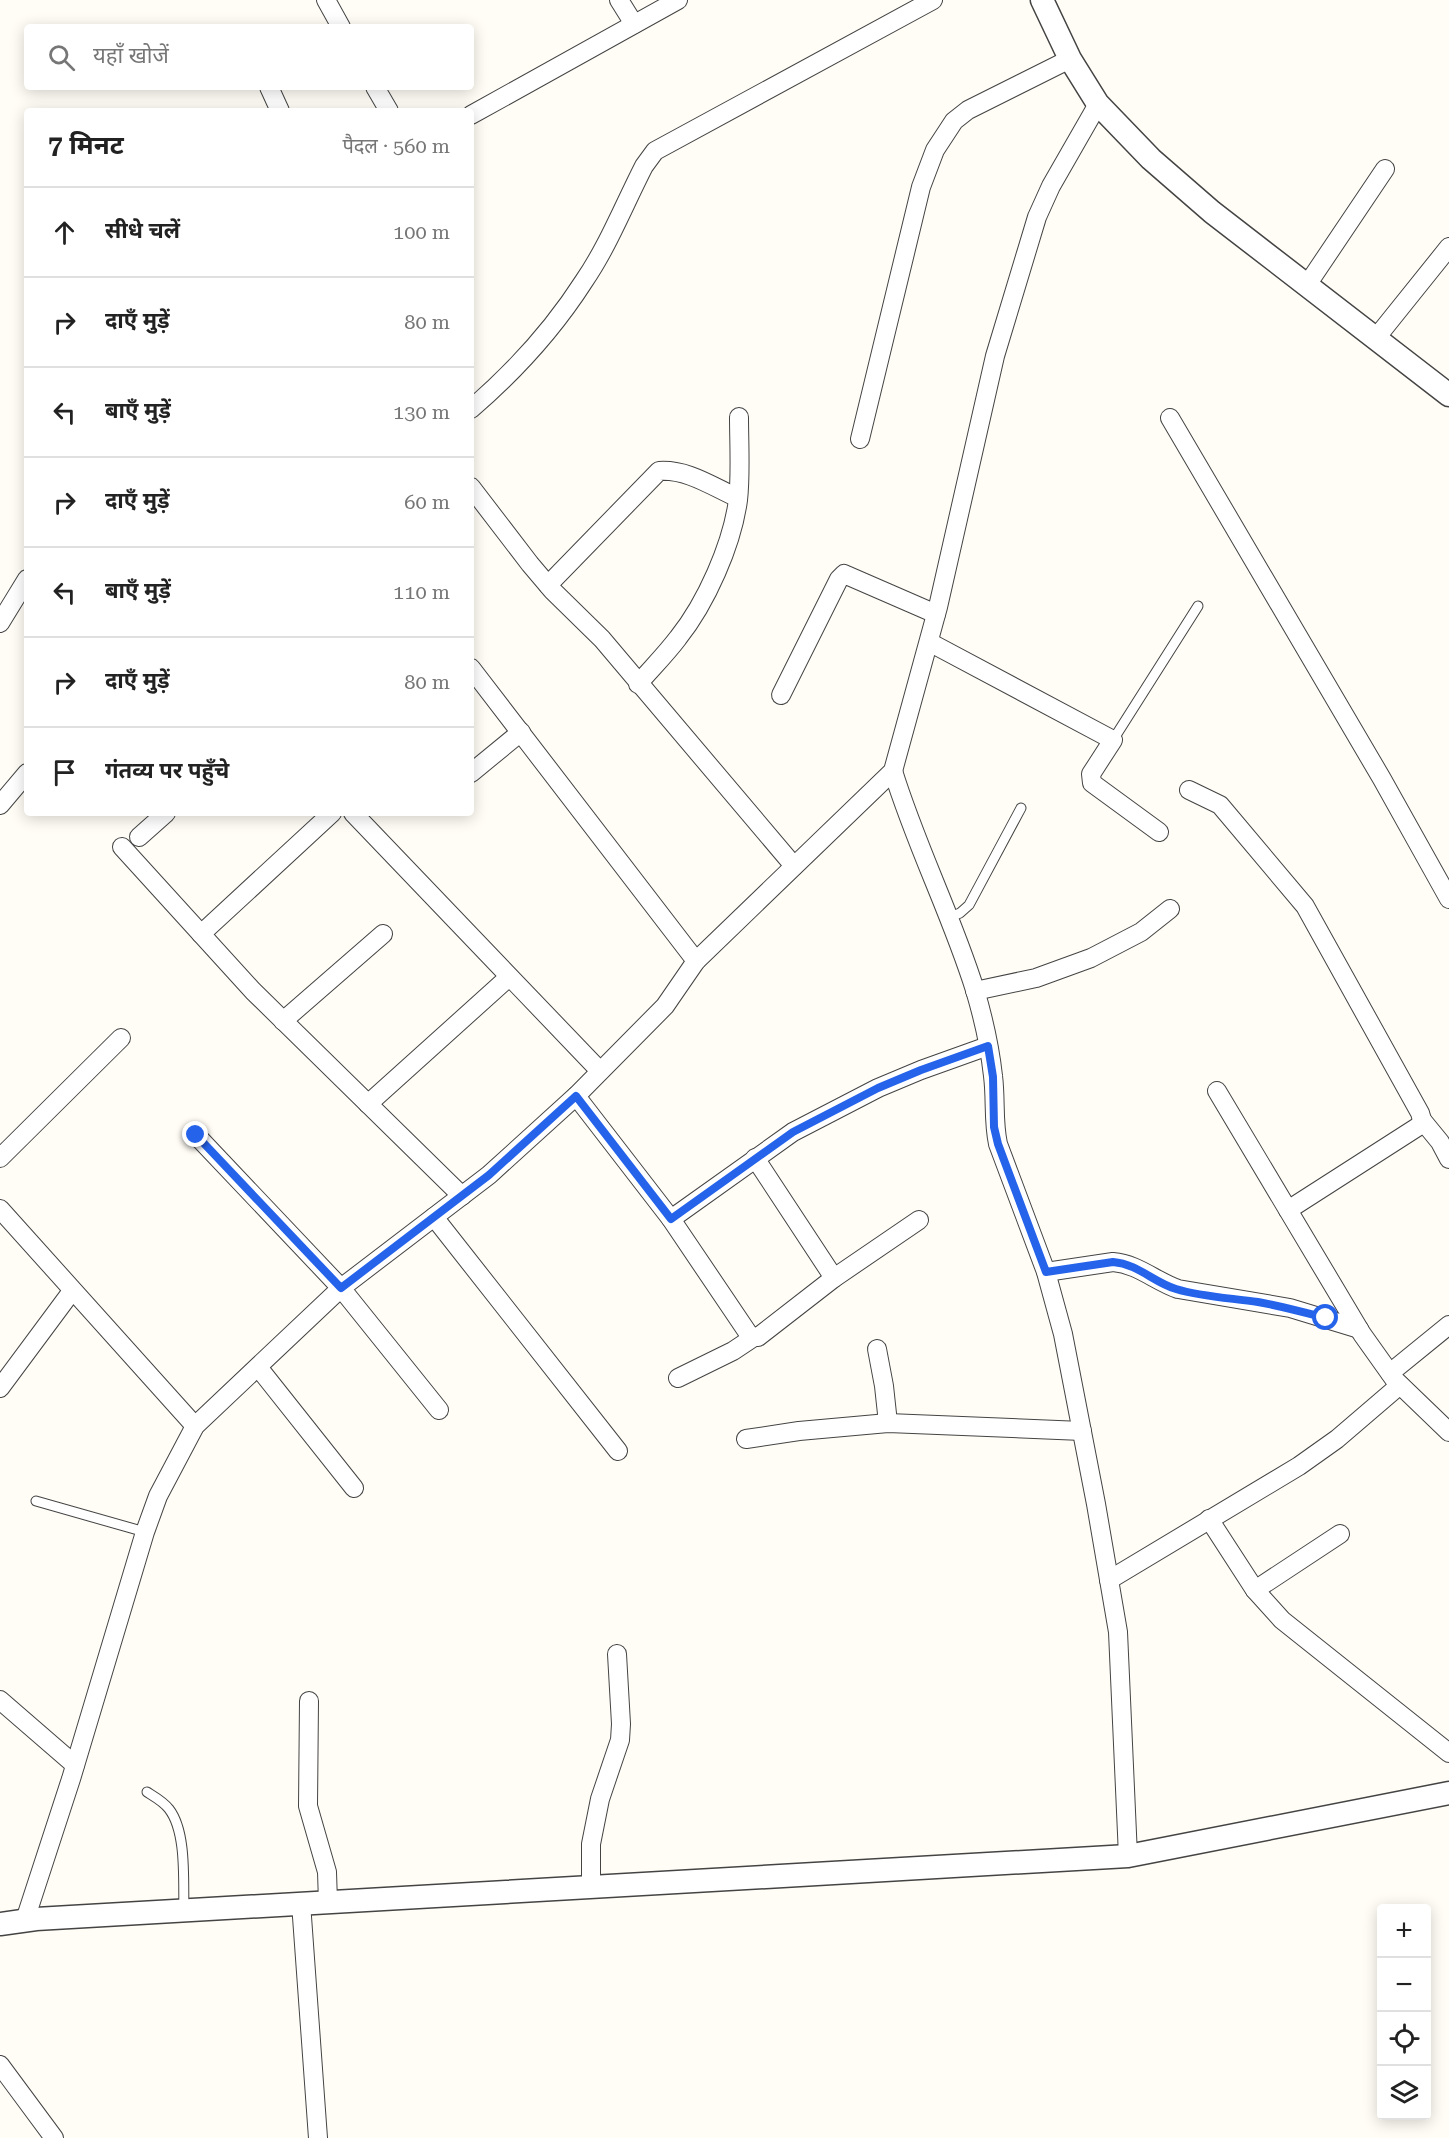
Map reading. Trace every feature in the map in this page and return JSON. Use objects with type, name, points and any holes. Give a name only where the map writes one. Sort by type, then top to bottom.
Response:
[{"type":"street","points":[[326,0],[339,24]]},
{"type":"street","points":[[619,0],[634,24]]},
{"type":"street","points":[[474,113],[678,0]]},
{"type":"street","points":[[474,406],[506,378],[534,348],[585,281],[644,166],[655,151],[933,0]]},
{"type":"street","points":[[1042,0],[1070,59],[1098,104],[1151,159],[1212,212],[1449,394]]},
{"type":"street","points":[[860,439],[916,203],[935,150],[954,122],[968,110],[1070,59]]},
{"type":"street","points":[[270,90],[279,108]]},
{"type":"street","points":[[377,90],[387,108]]},
{"type":"street","points":[[25,1920],[75,1766],[145,1532],[158,1497],[195,1426],[341,1288],[489,1175],[576,1096],[665,1006],[696,961],[893,771],[936,614],[994,357],[1037,217],[1051,186],[1098,104]]},
{"type":"street","points":[[1307,285],[1385,169]]},
{"type":"street","points":[[1376,338],[1449,247]]},
{"type":"street","points":[[638,684],[679,637],[701,601],[731,536],[738,498],[739,417]]},
{"type":"street","points":[[1170,418],[1382,778],[1449,899]]},
{"type":"street","points":[[548,585],[659,471],[671,470],[697,478],[738,498]]},
{"type":"street","points":[[474,491],[548,585],[602,639],[794,866]]},
{"type":"street","points":[[781,695],[838,579],[844,574],[936,614]]},
{"type":"street","points":[[0,623],[24,584]]},
{"type":"street","points":[[929,642],[1113,740],[1091,774],[1092,783],[1159,831]]},
{"type":"street","points":[[474,672],[696,961]]},
{"type":"street","points":[[474,771],[521,732]]},
{"type":"street","points":[[893,771],[904,808],[975,991],[993,1077],[994,1127],[998,1144],[1046,1272],[1064,1334],[1118,1632],[1128,1856]]},
{"type":"street","points":[[0,805],[24,777]]},
{"type":"street","points":[[1189,790],[1220,805],[1305,906],[1422,1120],[1440,1142],[1449,1159]]},
{"type":"street","points":[[139,837],[163,816]]},
{"type":"street","points":[[201,934],[329,816]]},
{"type":"street","points":[[356,816],[600,1071]]},
{"type":"street","points":[[122,847],[253,991],[462,1196]]},
{"type":"street","points":[[975,991],[1036,978],[1091,958],[1141,932],[1170,909]]},
{"type":"street","points":[[284,1021],[383,934]]},
{"type":"street","points":[[368,1104],[509,977]]},
{"type":"street","points":[[0,1158],[122,1038]]},
{"type":"street","points":[[671,1219],[793,1132],[878,1088],[988,1046]]},
{"type":"street","points":[[1217,1091],[1359,1329],[1395,1379],[1449,1432]]},
{"type":"street","points":[[576,1096],[671,1219],[750,1336],[754,1337]]},
{"type":"street","points":[[1288,1210],[1419,1126],[1422,1120]]},
{"type":"street","points":[[196,1135],[341,1288],[440,1410]]},
{"type":"street","points":[[754,1158],[834,1278]]},
{"type":"street","points":[[434,1217],[618,1451]]},
{"type":"street","points":[[3,1220],[119,1340],[195,1426]]},
{"type":"street","points":[[678,1378],[733,1351],[754,1337],[758,1337],[834,1278],[919,1220]]},
{"type":"street","points":[[1046,1272],[1113,1262],[1124,1263],[1136,1267],[1161,1283],[1178,1289],[1290,1308],[1359,1329]]},
{"type":"street","points":[[0,1388],[72,1291]]},
{"type":"street","points":[[1109,1580],[1209,1519],[1252,1496],[1336,1439],[1449,1325]]},
{"type":"street","points":[[877,1349],[888,1423]]},
{"type":"street","points":[[258,1367],[354,1488]]},
{"type":"street","points":[[746,1439],[799,1431],[888,1423],[1082,1431]]},
{"type":"street","points":[[1209,1519],[1255,1590],[1282,1620],[1449,1753]]},
{"type":"street","points":[[1255,1590],[1340,1534]]},
{"type":"street","points":[[591,1887],[591,1844],[600,1799],[620,1740],[617,1654]]},
{"type":"street","points":[[0,1700],[75,1766]]},
{"type":"street","points":[[309,1701],[308,1806],[327,1872],[328,1902]]},
{"type":"street","points":[[0,1924],[25,1920],[184,1910],[1128,1856],[1449,1793]]},
{"type":"street","points":[[301,1904],[318,2138]]},
{"type":"street","points":[[0,2066],[54,2138]]},
{"type":"lane","points":[[1113,740],[1198,606]]},
{"type":"lane","points":[[948,918],[960,913],[969,905],[1021,808]]},
{"type":"lane","points":[[36,1501],[145,1532]]},
{"type":"lane","points":[[147,1792],[161,1800],[177,1822],[181,1846],[184,1910]]},
{"type":"route","points":[[196,1135],[341,1288],[489,1175],[576,1096],[671,1219],[793,1132],[878,1088],[988,1046],[993,1077],[994,1127],[998,1144],[1046,1272],[1113,1262],[1124,1263],[1136,1267],[1161,1283],[1178,1289],[1260,1302],[1326,1318]]}]
